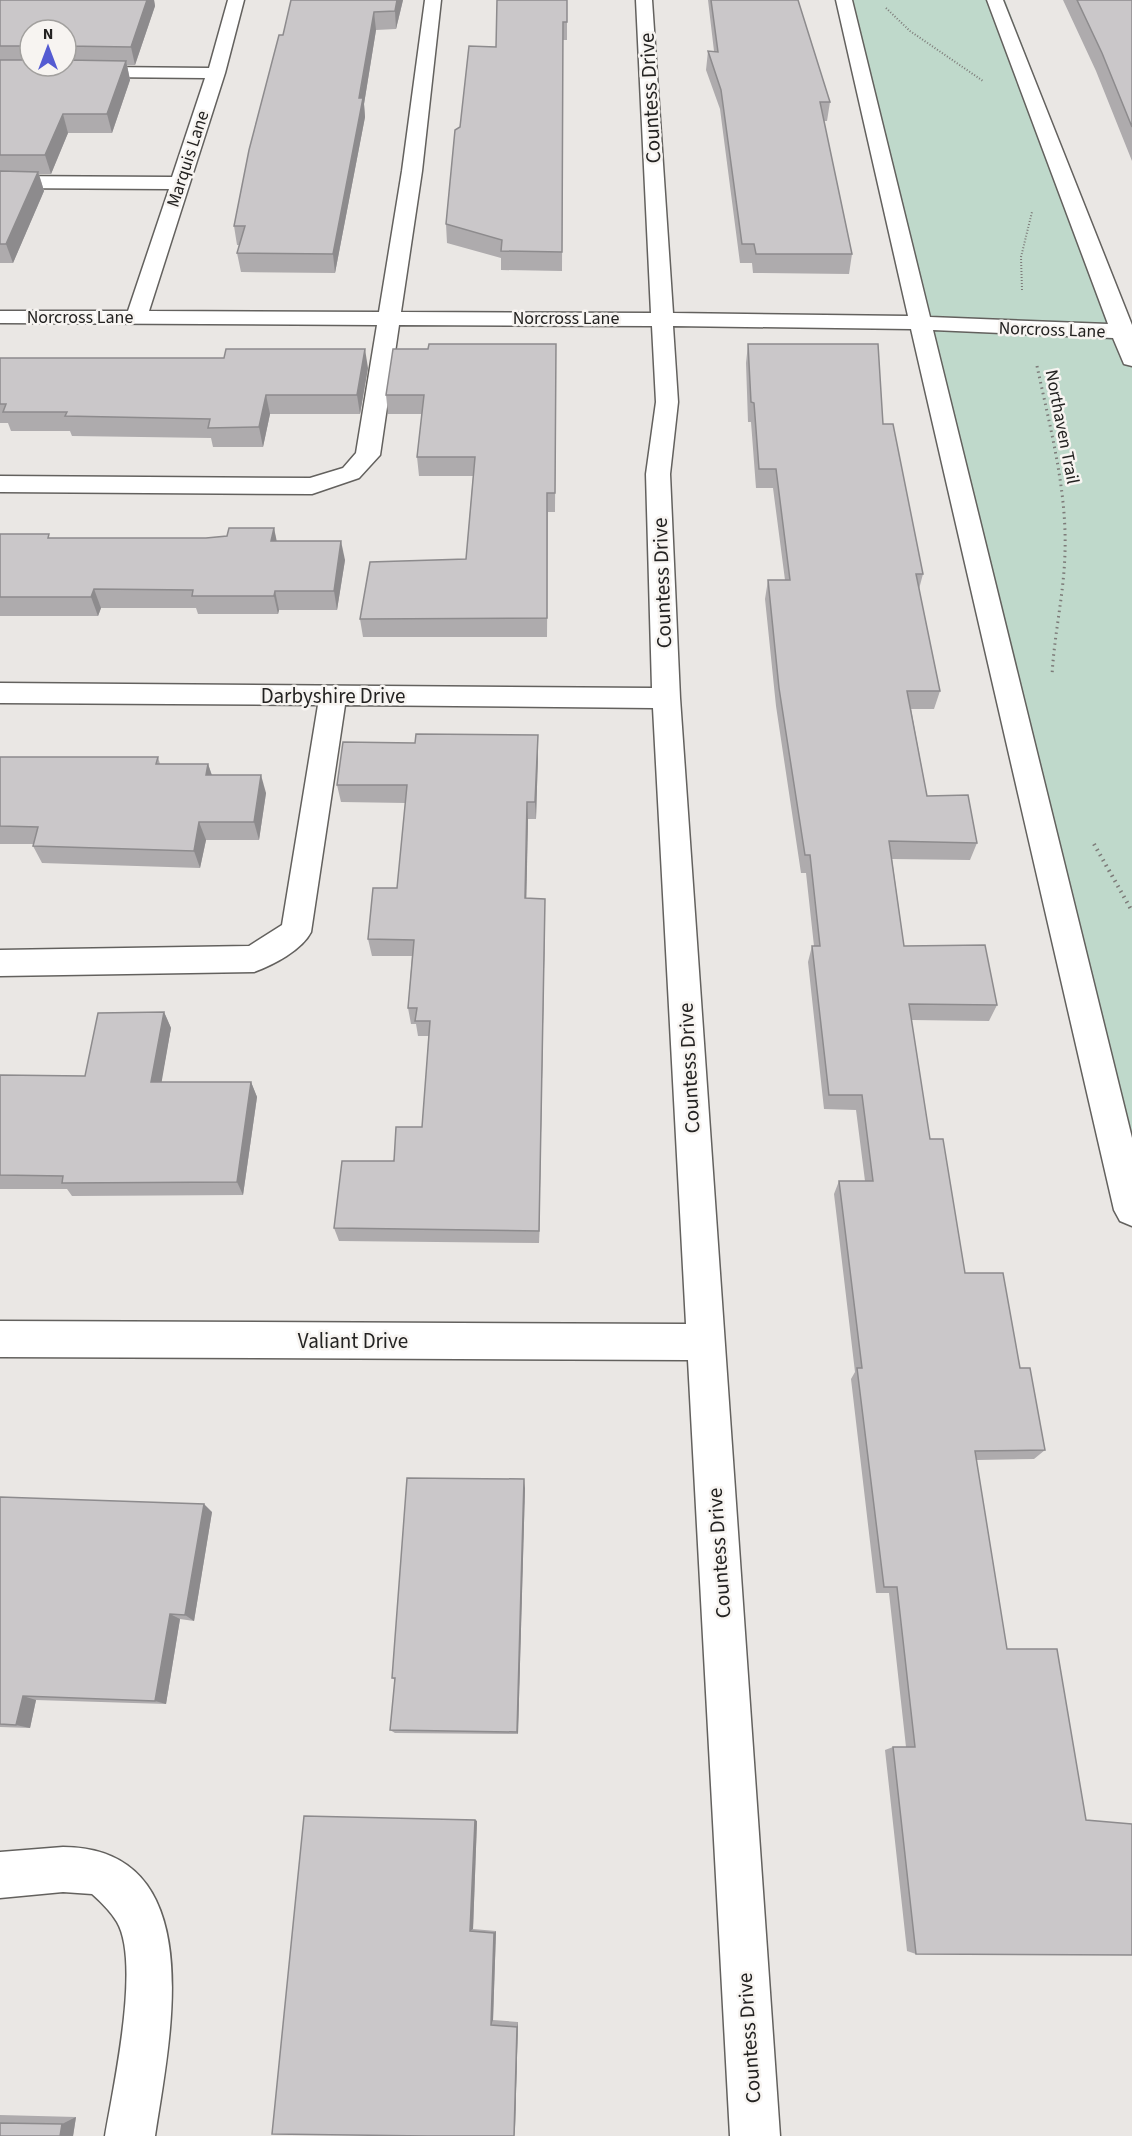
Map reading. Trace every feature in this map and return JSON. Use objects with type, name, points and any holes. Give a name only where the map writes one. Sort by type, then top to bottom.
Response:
[{"type":"street","name":"Marquis Lane","points":[[137,316],[216,73],[236,0]]},
{"type":"street","points":[[0,484],[312,486],[351,473],[368,455],[412,171],[433,0]]},
{"type":"street","name":"Countess Drive","points":[[644,0],[667,402],[658,474],[666,698],[755,2136]]},
{"type":"street","points":[[844,0],[923,323],[1132,1210]]},
{"type":"street","points":[[995,0],[1127,332],[1132,359]]},
{"type":"street","points":[[0,71],[216,73]]},
{"type":"street","points":[[0,182],[180,183]]},
{"type":"street","name":"Norcross Lane","points":[[0,317],[662,318],[923,323],[1030,330],[1127,332]]},
{"type":"street","name":"Darbyshire Drive","points":[[0,693],[666,698]]},
{"type":"street","points":[[0,963],[254,959],[296,932],[333,696]]},
{"type":"street","name":"Valiant Drive","points":[[0,1340],[705,1342]]},
{"type":"street","points":[[0,1875],[71,1870],[102,1873],[124,1892],[142,1917],[149,1945],[150,1989],[130,2136]]},
{"type":"path","points":[[884,5],[910,31],[973,72],[987,85]]},
{"type":"path","name":"Northaven Trail","points":[[1034,202],[1021,257],[1022,289],[1061,490],[1065,534],[1064,576],[1052,683]]},
{"type":"path","points":[[1092,841],[1132,911]]},
{"type":"green space","points":[[845,0],[1005,0],[1132,330],[1132,1195]]},
{"type":"building","points":[[0,0],[147,0],[131,47],[78,46],[78,18],[18,18],[18,46],[0,46]]},
{"type":"building","points":[[291,0],[397,0],[395,11],[374,12],[359,98],[363,98],[333,254],[237,253],[245,226],[234,226],[249,150],[279,35],[283,35]]},
{"type":"building","points":[[497,0],[567,0],[567,22],[563,22],[562,252],[501,251],[502,240],[446,224],[455,130],[460,127],[469,46],[496,47]]},
{"type":"building","points":[[711,0],[798,0],[830,102],[820,102],[852,254],[756,254],[754,244],[742,244],[721,90],[708,51],[718,52]]},
{"type":"building","points":[[1077,0],[1132,0],[1132,127],[1102,53]]},
{"type":"building","points":[[0,60],[18,60],[18,78],[78,78],[78,60],[126,61],[107,114],[63,114],[45,155],[0,155]]},
{"type":"building","points":[[0,171],[38,172],[6,244],[0,244]]},
{"type":"building","points":[[429,344],[556,344],[555,493],[547,493],[547,618],[360,619],[370,562],[466,559],[475,457],[417,457],[424,395],[386,395],[393,349],[428,349]]},
{"type":"building","points":[[748,344],[878,344],[883,424],[893,424],[923,574],[916,574],[940,691],[907,691],[927,796],[968,795],[977,843],[889,841],[904,946],[985,945],[997,1005],[909,1004],[930,1139],[943,1139],[965,1273],[1003,1273],[1020,1368],[1030,1368],[1045,1450],[975,1451],[1007,1649],[1057,1649],[1086,1820],[1132,1824],[1132,1955],[916,1954],[893,1747],[915,1747],[897,1587],[884,1587],[857,1368],[862,1368],[839,1181],[873,1181],[862,1095],[829,1095],[812,946],[820,946],[810,855],[805,855],[779,688],[768,580],[790,580],[776,469],[759,469],[754,403],[751,402]]},
{"type":"building","points":[[226,349],[365,349],[357,395],[266,395],[259,427],[208,428],[210,419],[65,416],[67,412],[3,412],[6,404],[0,404],[0,358],[224,358]]},
{"type":"building","points":[[229,528],[274,528],[271,541],[341,541],[334,591],[275,591],[274,596],[192,596],[193,590],[94,589],[91,597],[0,597],[0,534],[49,534],[48,538],[206,538],[227,536]]},
{"type":"building","points":[[416,734],[538,735],[535,802],[527,802],[525,898],[545,899],[539,1231],[334,1228],[342,1161],[394,1161],[396,1127],[422,1127],[430,1021],[415,1021],[417,1008],[408,1008],[414,940],[368,939],[373,888],[397,888],[407,785],[337,785],[343,742],[415,743]]},
{"type":"building","points":[[0,757],[158,757],[156,764],[208,764],[206,775],[261,775],[254,822],[199,822],[194,851],[33,846],[38,827],[0,826]]},
{"type":"building","points":[[164,1012],[151,1082],[251,1082],[237,1182],[62,1183],[63,1176],[0,1175],[0,1075],[85,1076],[98,1013]]},
{"type":"building","points":[[407,1478],[524,1479],[517,1732],[390,1730]]},
{"type":"building","points":[[0,1497],[204,1504],[185,1615],[170,1614],[155,1701],[23,1696],[16,1725],[0,1724]]},
{"type":"building","points":[[304,1816],[475,1820],[470,1931],[494,1933],[491,2025],[517,2027],[514,2136],[272,2134]]},
{"type":"building","points":[[0,2123],[62,2124],[60,2136],[0,2136]]}]
